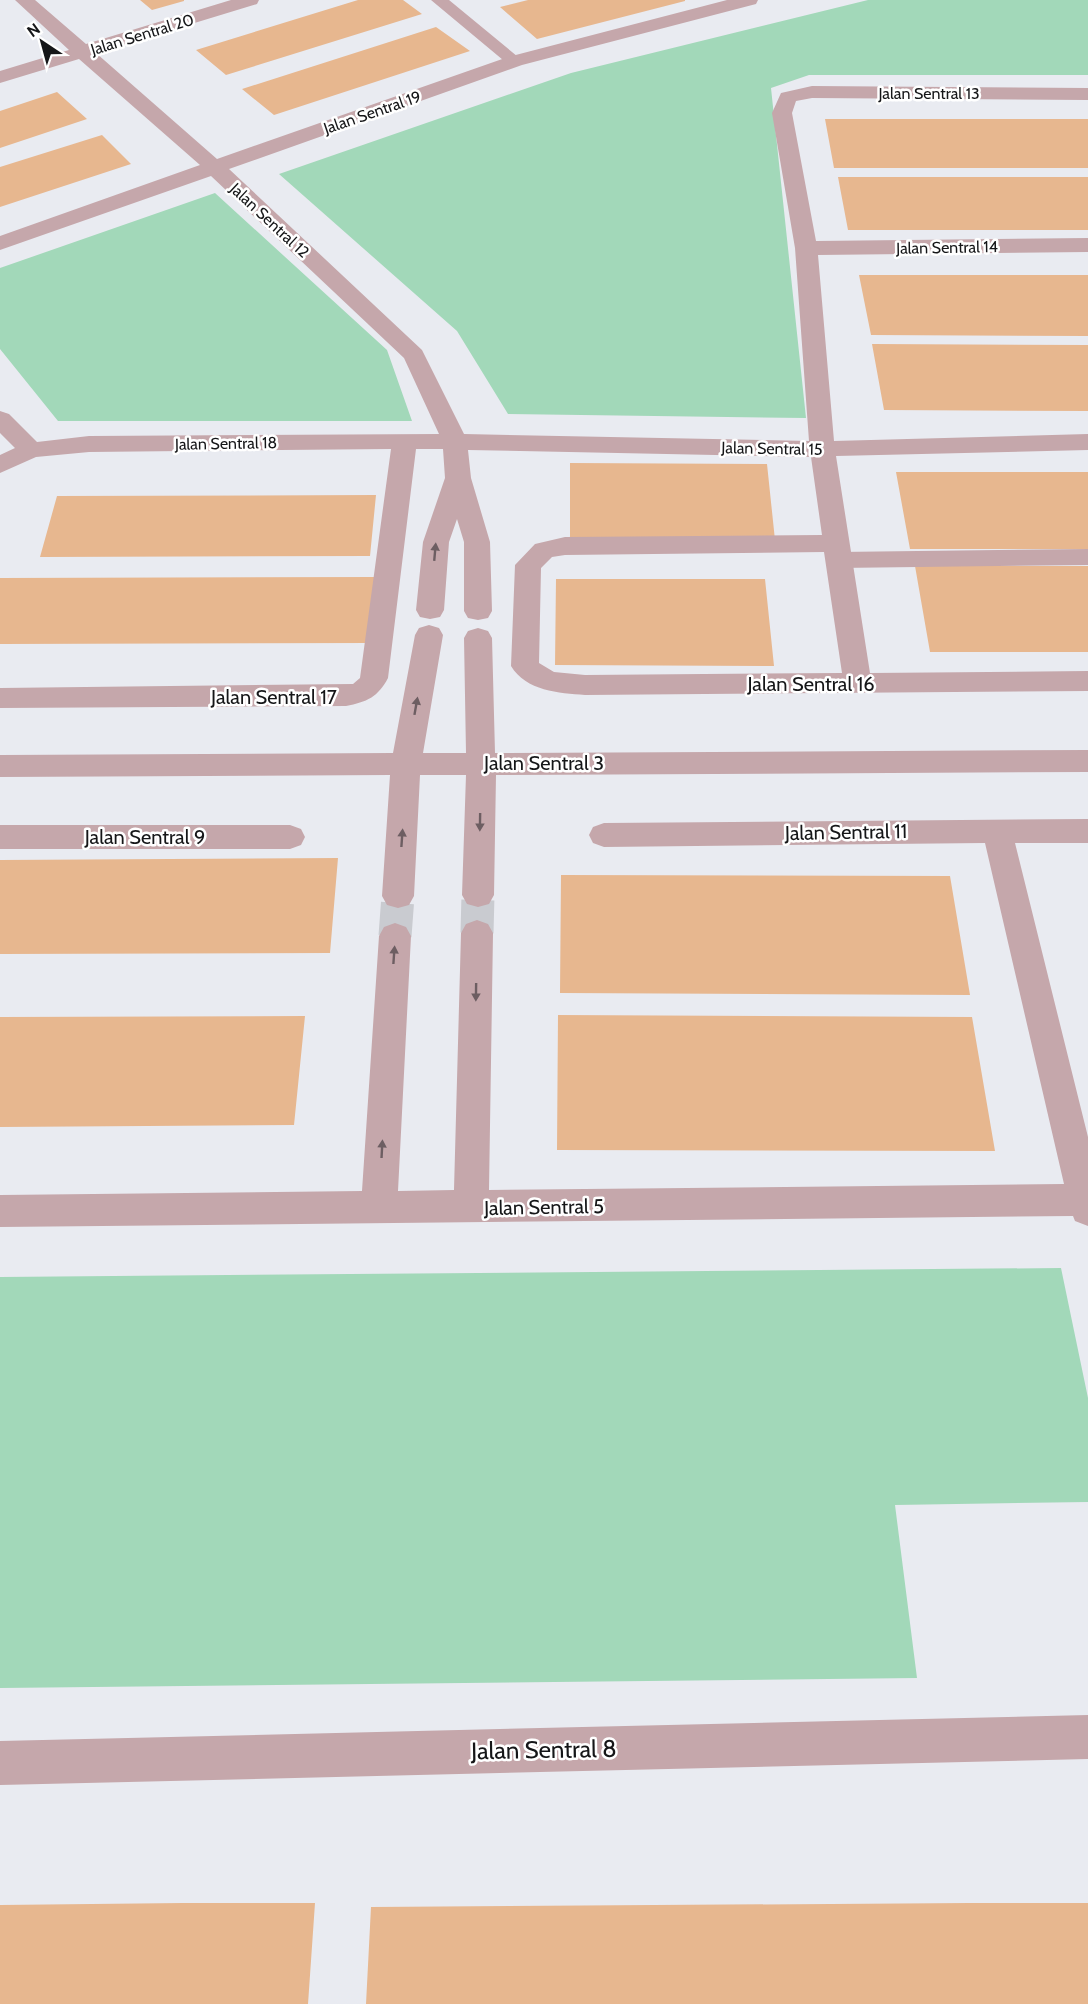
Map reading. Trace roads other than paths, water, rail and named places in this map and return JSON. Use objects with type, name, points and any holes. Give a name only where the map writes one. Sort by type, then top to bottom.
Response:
[{"type":"street","name":"Jalan Sentral 12","points":[[24,0],[214,167],[414,355],[455,442],[458,478],[477,542],[481,763],[478,895]]},
{"type":"street","name":"Jalan Sentral 20","points":[[0,77],[250,0]]},
{"type":"street","name":"Jalan Sentral 19","points":[[0,243],[515,61],[749,0]]},
{"type":"street","name":"Jalan Sentral 13","points":[[806,248],[782,113],[788,97],[812,92],[1088,94]]},
{"type":"street","name":"Jalan Sentral 14","points":[[806,248],[1088,245]]},
{"type":"street","points":[[806,248],[822,449],[858,684]]},
{"type":"street","points":[[0,419],[31,450]]},
{"type":"street","name":"Jalan Sentral 17","points":[[0,698],[346,696],[359,694],[370,687],[374,678],[405,441]]},
{"type":"street","name":"Jalan Sentral 18","points":[[0,465],[31,450],[89,444],[455,442]]},
{"type":"street","name":"Jalan Sentral 15","points":[[455,442],[822,449],[1088,442]]},
{"type":"street","name":"Jalan Sentral 12","points":[[398,896],[406,764],[430,622],[436,542],[458,478]]},
{"type":"street","name":"Jalan Sentral 16","points":[[836,551],[565,546],[544,550],[528,565],[525,666],[536,676],[553,682],[585,685],[1088,681]]},
{"type":"street","name":"Jalan Sentral 3","points":[[0,766],[1088,761]]},
{"type":"street","points":[[997,831],[1087,1203]]},
{"type":"street","name":"Jalan Sentral 11","points":[[604,835],[1088,831]]},
{"type":"street","name":"Jalan Sentral 9","points":[[0,837],[290,837]]},
{"type":"street","points":[[471,1208],[477,933]]},
{"type":"street","points":[[379,1208],[395,936]]},
{"type":"street","name":"Jalan Sentral 5","points":[[0,1211],[1087,1203]]},
{"type":"street","name":"Jalan Sentral 8","points":[[0,1763],[1088,1737]]},
{"type":"lane","points":[[439,0],[515,61]]},
{"type":"lane","points":[[836,551],[1088,557]]},
{"type":"tunnel","points":[[477,933],[478,895]]},
{"type":"tunnel","points":[[395,936],[398,896]]}]
